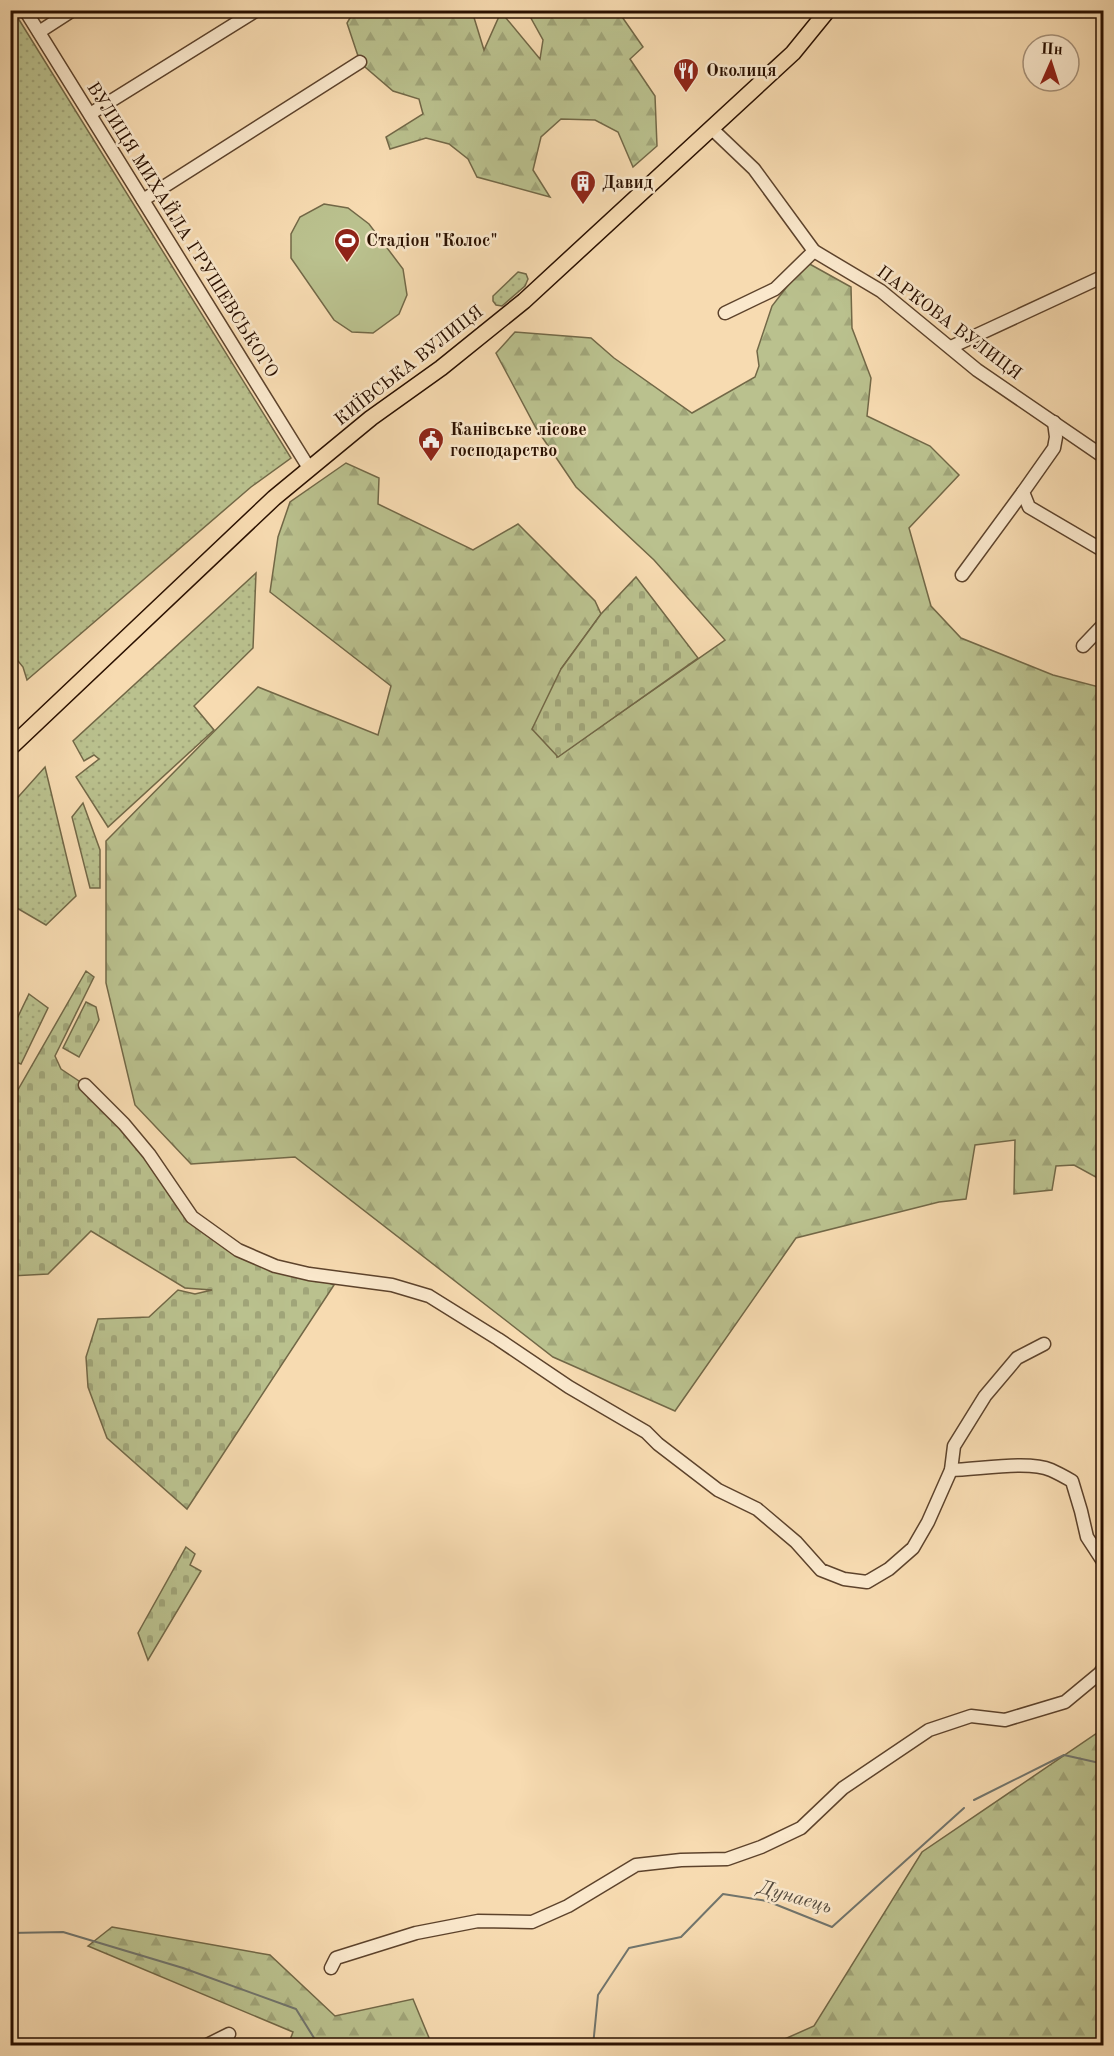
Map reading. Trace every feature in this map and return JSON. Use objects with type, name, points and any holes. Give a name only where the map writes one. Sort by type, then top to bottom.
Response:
[{"type":"main road","name":"КИЇВСЬКА ВУЛИЦЯ","points":[[10,748],[274,498],[371,418],[441,368],[524,300],[793,53],[828,10]]},
{"type":"street","name":"ВУЛИЦЯ МИХАЙЛА ГРУШЕВСЬКОГО","points":[[25,10],[309,468]]},
{"type":"street","points":[[39,32],[73,10]]},
{"type":"street","points":[[90,114],[257,10]]},
{"type":"street","points":[[143,200],[360,62]]},
{"type":"street","name":"ПАРКОВА ВУЛИЦЯ","points":[[711,128],[754,169],[813,251],[881,291],[977,370],[1104,457]]},
{"type":"street","points":[[725,314],[775,289],[813,251]]},
{"type":"street","points":[[951,347],[1104,276]]},
{"type":"street","points":[[962,575],[1054,448],[1056,436],[1054,422]]},
{"type":"street","points":[[1023,492],[1029,507],[1104,551]]},
{"type":"street","points":[[1083,646],[1104,624]]},
{"type":"street","points":[[85,1085],[149,1154],[192,1217],[238,1250],[275,1266],[309,1274],[392,1285],[429,1296],[569,1387],[646,1432],[658,1444],[718,1490],[757,1509],[796,1542],[820,1570],[844,1579],[867,1582],[889,1569],[913,1548],[928,1522],[951,1470],[954,1446],[985,1396],[1017,1358],[1044,1344]]},
{"type":"street","points":[[951,1470],[998,1466],[1038,1468],[1049,1469],[1072,1481],[1082,1511],[1087,1537],[1104,1563]]},
{"type":"street","points":[[331,1968],[336,1958],[416,1933],[478,1921],[532,1922],[568,1906],[636,1865],[681,1860],[727,1859],[761,1848],[801,1828],[843,1788],[929,1730],[971,1716],[1005,1720],[1065,1702],[1104,1667]]},
{"type":"street","points":[[205,2046],[230,2034]]},
{"type":"green space","points":[[13,10],[291,458],[251,487],[27,680],[23,667],[10,651],[10,11]]},
{"type":"green space","points":[[354,11],[472,11],[484,50],[501,12],[540,59],[543,40],[527,11],[618,11],[643,47],[630,59],[655,96],[657,146],[633,167],[618,132],[595,120],[561,119],[541,137],[533,170],[550,197],[477,177],[468,159],[449,144],[426,138],[390,149],[386,137],[423,114],[419,99],[393,91],[365,67],[358,56],[347,23]]},
{"type":"green space","name":"Стадіон \"Колос\"","points":[[324,204],[348,208],[369,224],[403,269],[407,295],[399,314],[373,333],[352,332],[334,320],[291,258],[291,234],[300,217]]},
{"type":"green space","points":[[806,262],[851,287],[852,328],[871,378],[867,416],[930,446],[959,475],[909,528],[931,606],[961,638],[1053,675],[1103,688],[1103,1181],[1074,1165],[1056,1166],[1052,1190],[1014,1194],[1015,1140],[975,1145],[966,1199],[939,1202],[796,1238],[675,1411],[553,1357],[295,1157],[191,1164],[135,1105],[106,983],[106,841],[258,687],[378,735],[391,686],[270,592],[278,537],[290,502],[346,463],[379,478],[378,504],[473,550],[518,524],[595,601],[601,614],[561,669],[557,757],[725,640],[654,560],[576,487],[536,428],[496,353],[515,332],[591,338],[614,358],[692,413],[755,377],[759,366],[757,351],[772,306]]},
{"type":"green space","points":[[518,272],[526,274],[528,279],[525,286],[502,306],[496,305],[493,296]]},
{"type":"green space","points":[[256,573],[253,648],[194,706],[214,730],[108,827],[76,777],[99,759],[94,755],[84,761],[73,741]]},
{"type":"green space","points":[[636,577],[698,658],[558,757],[532,729],[561,669],[601,614]]},
{"type":"green space","points":[[45,767],[76,896],[46,925],[10,904],[11,805]]},
{"type":"green space","points":[[83,803],[100,850],[100,888],[90,888],[72,817]]},
{"type":"green space","points":[[86,971],[94,977],[55,1056],[61,1069],[85,1085],[124,1124],[192,1217],[239,1250],[334,1285],[187,1509],[107,1438],[88,1387],[86,1357],[98,1319],[149,1317],[178,1290],[195,1294],[212,1290],[185,1288],[91,1231],[48,1274],[11,1276],[11,1102]]},
{"type":"green space","points":[[29,994],[48,1008],[21,1064],[11,1060],[11,1031]]},
{"type":"green space","points":[[86,1002],[96,1007],[99,1020],[79,1057],[63,1048]]},
{"type":"green space","points":[[186,1547],[195,1554],[190,1565],[201,1571],[148,1660],[138,1633]]},
{"type":"green space","points":[[1103,1729],[1103,2045],[771,2045],[814,2026],[922,1852]]},
{"type":"green space","points":[[112,1927],[270,1955],[335,2016],[413,1999],[432,2045],[288,2045],[293,2032],[88,1946]]},
{"type":"waterway","name":"Дунаець","points":[[974,1800],[1064,1755],[1104,1764]]},
{"type":"waterway","name":"Дунаець","points":[[593,2046],[598,1995],[629,1948],[681,1937],[723,1894],[767,1901],[832,1927],[964,1808]]},
{"type":"waterway","points":[[10,1933],[63,1932],[183,1968],[296,2009],[319,2046]]},
{"type":"place","name":"Околиця","points":[[686,94]]},
{"type":"place","name":"Давид","points":[[583,206]]},
{"type":"place","name":"Стадіон \"Колос\"","points":[[347,264]]},
{"type":"place","name":"Канівське лісове господарство","points":[[431,463]]}]
